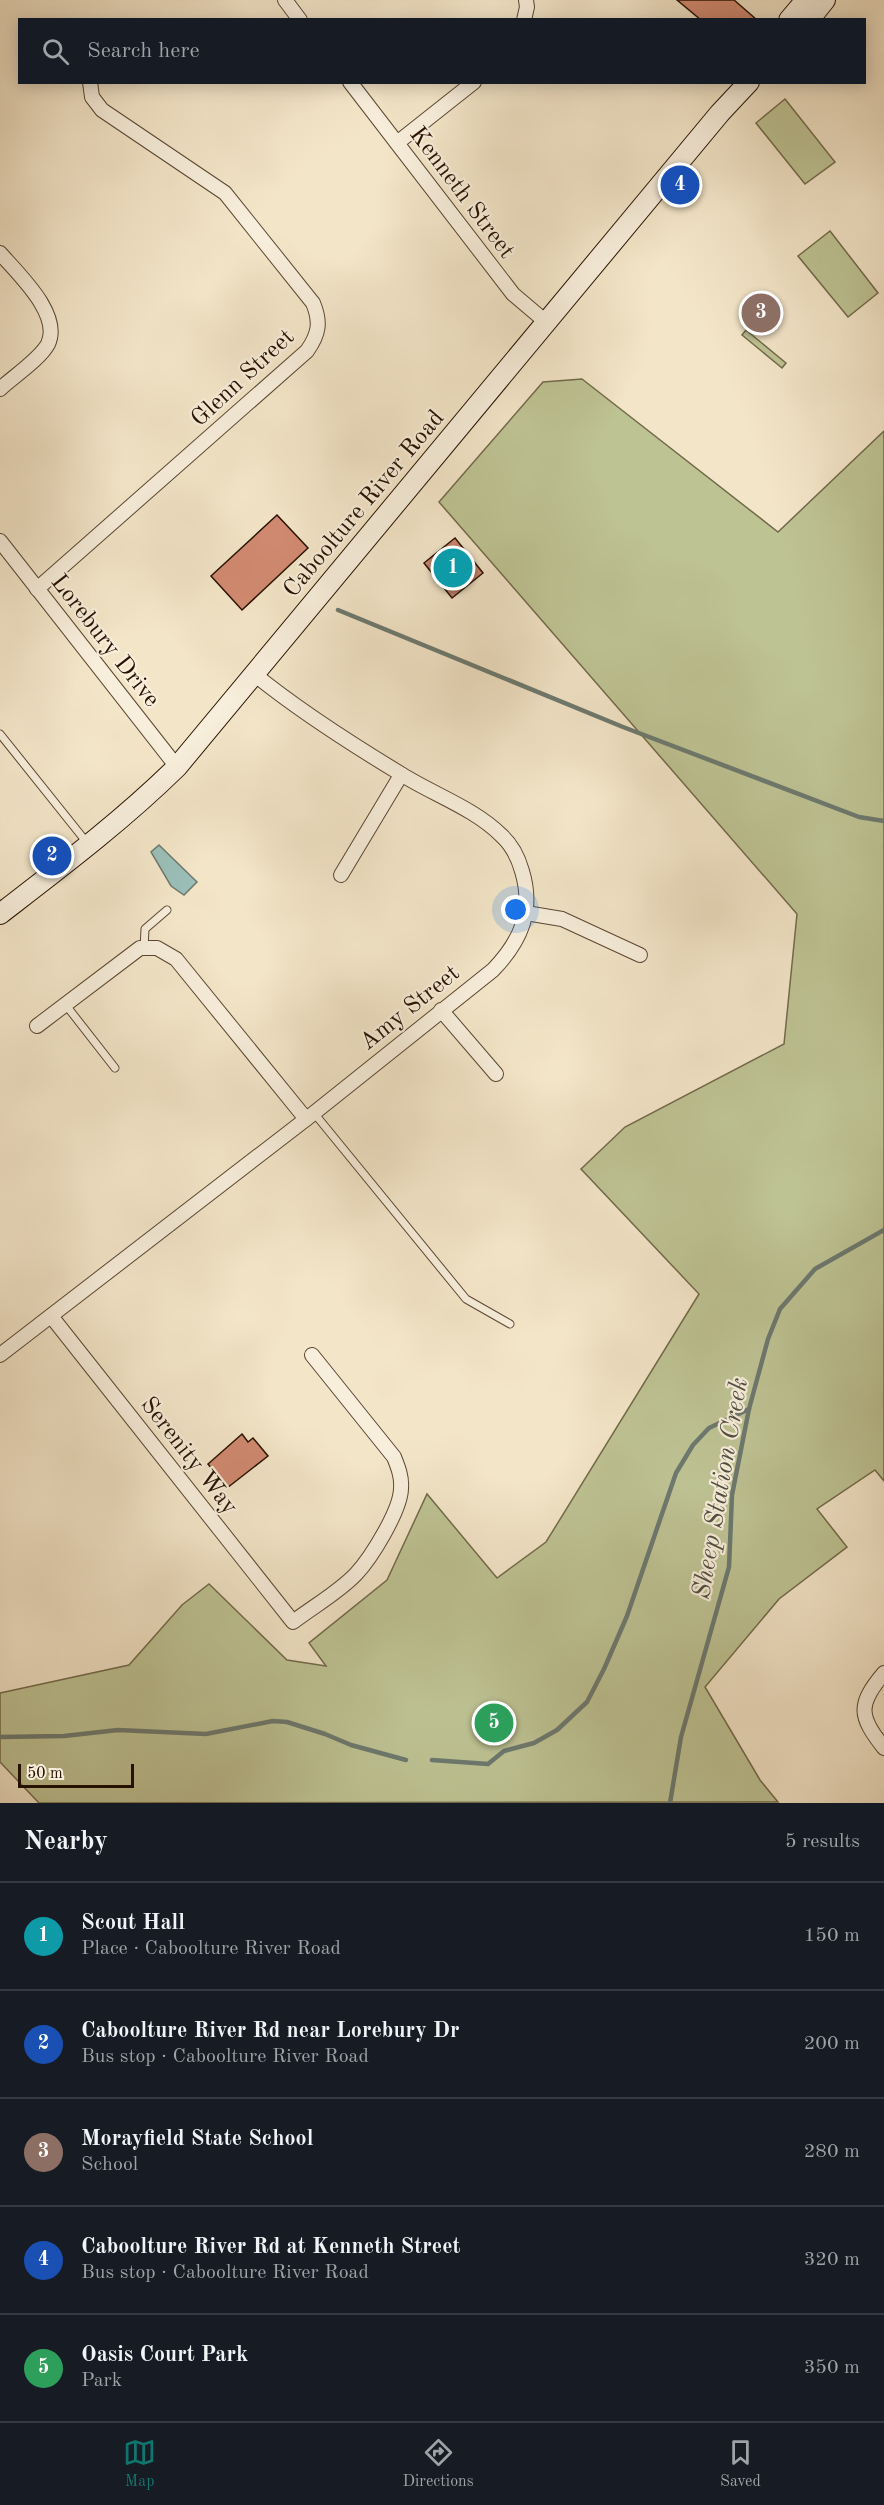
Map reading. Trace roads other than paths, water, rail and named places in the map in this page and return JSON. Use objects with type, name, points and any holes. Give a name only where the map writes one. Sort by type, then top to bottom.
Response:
[{"type":"main road","points":[[791,18],[806,0]]},
{"type":"main road","points":[[811,18],[825,0]]},
{"type":"main road","name":"Caboolture River Road","points":[[0,914],[90,846],[139,805],[177,767],[742,87]]},
{"type":"street","points":[[285,0],[298,18]]},
{"type":"street","points":[[524,18],[526,0]]},
{"type":"street","name":"Glenn Street","points":[[37,589],[307,351],[319,328],[318,314],[313,303],[225,193],[102,110],[92,97],[90,84]]},
{"type":"street","name":"Kenneth Street","points":[[352,84],[513,294],[546,322]]},
{"type":"street","points":[[397,143],[471,84]]},
{"type":"street","points":[[0,253],[41,303],[49,317],[51,330],[47,344],[42,350],[0,389]]},
{"type":"street","name":"Lorebury Drive","points":[[0,541],[177,767]]},
{"type":"street","name":"Amy Street","points":[[0,1355],[310,1116],[493,970],[505,957],[518,936],[526,913],[527,890],[518,855],[503,836],[480,818],[402,775],[254,674]]},
{"type":"street","points":[[341,875],[402,775]]},
{"type":"street","points":[[526,913],[562,919],[640,955]]},
{"type":"street","points":[[37,1026],[140,948],[157,948],[176,959],[310,1116]]},
{"type":"street","points":[[441,1010],[496,1074]]},
{"type":"street","name":"Serenity Way","points":[[51,1316],[293,1622],[356,1574],[391,1522],[399,1505],[401,1488],[400,1472],[394,1457],[312,1355]]},
{"type":"street","points":[[884,1673],[865,1699],[864,1713],[865,1722],[884,1748]]},
{"type":"lane","points":[[0,734],[90,846]]},
{"type":"lane","points":[[144,948],[145,929],[167,910]]},
{"type":"lane","points":[[65,1004],[115,1068]]},
{"type":"lane","points":[[310,1116],[466,1299],[510,1324]]},
{"type":"water","points":[[159,845],[197,882],[184,895],[171,886],[151,852]]},
{"type":"waterway","points":[[338,610],[623,727],[859,817],[884,821]]},
{"type":"waterway","name":"Sheep Station Creek","points":[[670,1803],[681,1737],[729,1567],[732,1495],[749,1409],[768,1339],[780,1309],[815,1269],[884,1230]]},
{"type":"waterway","points":[[432,1760],[488,1764],[504,1751],[534,1743],[557,1730],[587,1702],[627,1616],[676,1473],[693,1445],[709,1428],[749,1409]]},
{"type":"waterway","points":[[0,1737],[64,1736],[118,1730],[206,1734],[273,1721],[287,1722],[351,1745],[406,1760]]},
{"type":"place","name":"Caboolture River Rd at Kenneth Street","points":[[680,185]]},
{"type":"place","name":"Morayfield State School","points":[[761,313]]},
{"type":"place","name":"Scout Hall","points":[[453,568]]},
{"type":"place","name":"Caboolture River Rd near Lorebury Dr","points":[[52,856]]},
{"type":"place","name":"Oasis Court Park","points":[[494,1723]]}]
